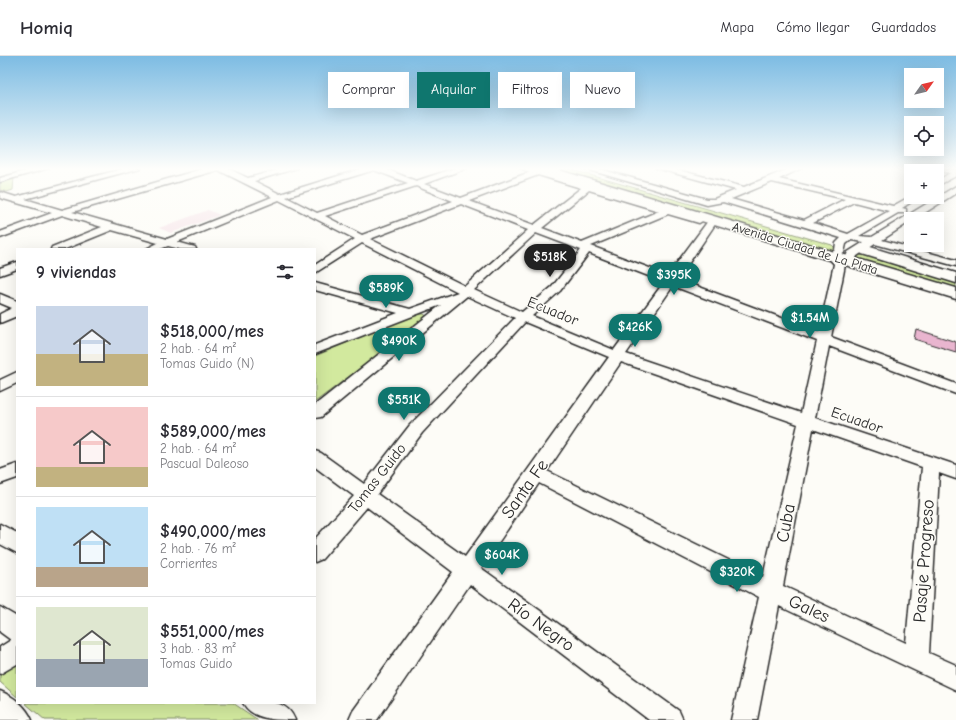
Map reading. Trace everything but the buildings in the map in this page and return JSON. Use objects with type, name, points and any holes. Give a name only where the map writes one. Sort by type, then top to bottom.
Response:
[{"type":"highway","points":[[638,199],[652,202]]},
{"type":"highway","name":"Avenida Ciudad de La Plata","points":[[642,199],[846,251]]},
{"type":"highway","name":"Avenida Ciudad de La Plata","points":[[677,199],[767,225],[846,251],[956,294]]},
{"type":"highway","points":[[846,251],[956,279]]},
{"type":"street","points":[[31,199],[63,212],[187,248]]},
{"type":"street","points":[[0,235],[63,212],[108,199]]},
{"type":"street","points":[[153,248],[274,199]]},
{"type":"street","name":"Ecuador","points":[[283,199],[466,291],[522,317],[618,356],[956,472]]},
{"type":"street","points":[[318,216],[370,199]]},
{"type":"street","points":[[456,199],[956,389]]},
{"type":"street","points":[[316,269],[363,238],[466,199]]},
{"type":"street","points":[[316,412],[466,291],[535,229],[572,199]]},
{"type":"street","name":"Avenida Ciudad de La Plata","points":[[627,199],[711,223],[846,251],[956,298]]},
{"type":"street","name":"Avenida Ciudad de La Plata","points":[[696,199],[707,202],[715,202],[723,199]]},
{"type":"street","points":[[723,199],[806,222],[846,251]]},
{"type":"street","points":[[806,222],[850,199]]},
{"type":"street","points":[[856,199],[907,212]]},
{"type":"street","points":[[919,212],[940,199]]},
{"type":"street","points":[[846,251],[894,212],[894,209],[904,203]]},
{"type":"street","points":[[584,248],[666,211]]},
{"type":"street","points":[[846,251],[875,241],[904,222]]},
{"type":"street","name":"Santa Fe","points":[[362,720],[711,223]]},
{"type":"street","points":[[58,248],[112,226]]},
{"type":"street","points":[[846,251],[875,241],[956,263]]},
{"type":"street","name":"Tomas Guido","points":[[316,552],[365,495],[416,429],[522,317],[556,289],[584,248]]},
{"type":"street","name":"Cuba","points":[[746,719],[823,339],[846,251]]},
{"type":"street","points":[[0,272],[16,265]]},
{"type":"street","points":[[316,286],[409,313],[425,312],[433,318]]},
{"type":"street","points":[[316,350],[466,291]]},
{"type":"street","points":[[0,298],[16,306]]},
{"type":"street","points":[[0,319],[16,311]]},
{"type":"street","points":[[0,386],[16,378]]},
{"type":"street","name":"Río Negro","points":[[316,459],[670,720]]},
{"type":"street","name":"Pasaje Progreso","points":[[917,659],[931,463]]},
{"type":"street","points":[[0,477],[16,470]]},
{"type":"street","name":"Gales","points":[[536,473],[772,592],[956,678]]},
{"type":"street","points":[[0,532],[16,543]]},
{"type":"street","points":[[0,618],[16,630]]},
{"type":"street","points":[[0,662],[16,650]]},
{"type":"street","points":[[0,704],[19,720]]},
{"type":"street","points":[[258,704],[282,720]]},
{"type":"shaded area","points":[[208,210],[220,215],[171,233],[159,228]]},
{"type":"green space","points":[[648,199],[673,199],[832,245],[836,249],[833,252]]},
{"type":"green space","points":[[864,255],[956,282],[956,291],[856,259],[858,256]]},
{"type":"green space","points":[[416,314],[424,314],[428,317],[316,401],[316,356]]},
{"type":"green space","points":[[16,662],[16,696],[0,682],[0,674]]},
{"type":"green space","points":[[26,704],[234,704],[258,720],[45,720]]}]
